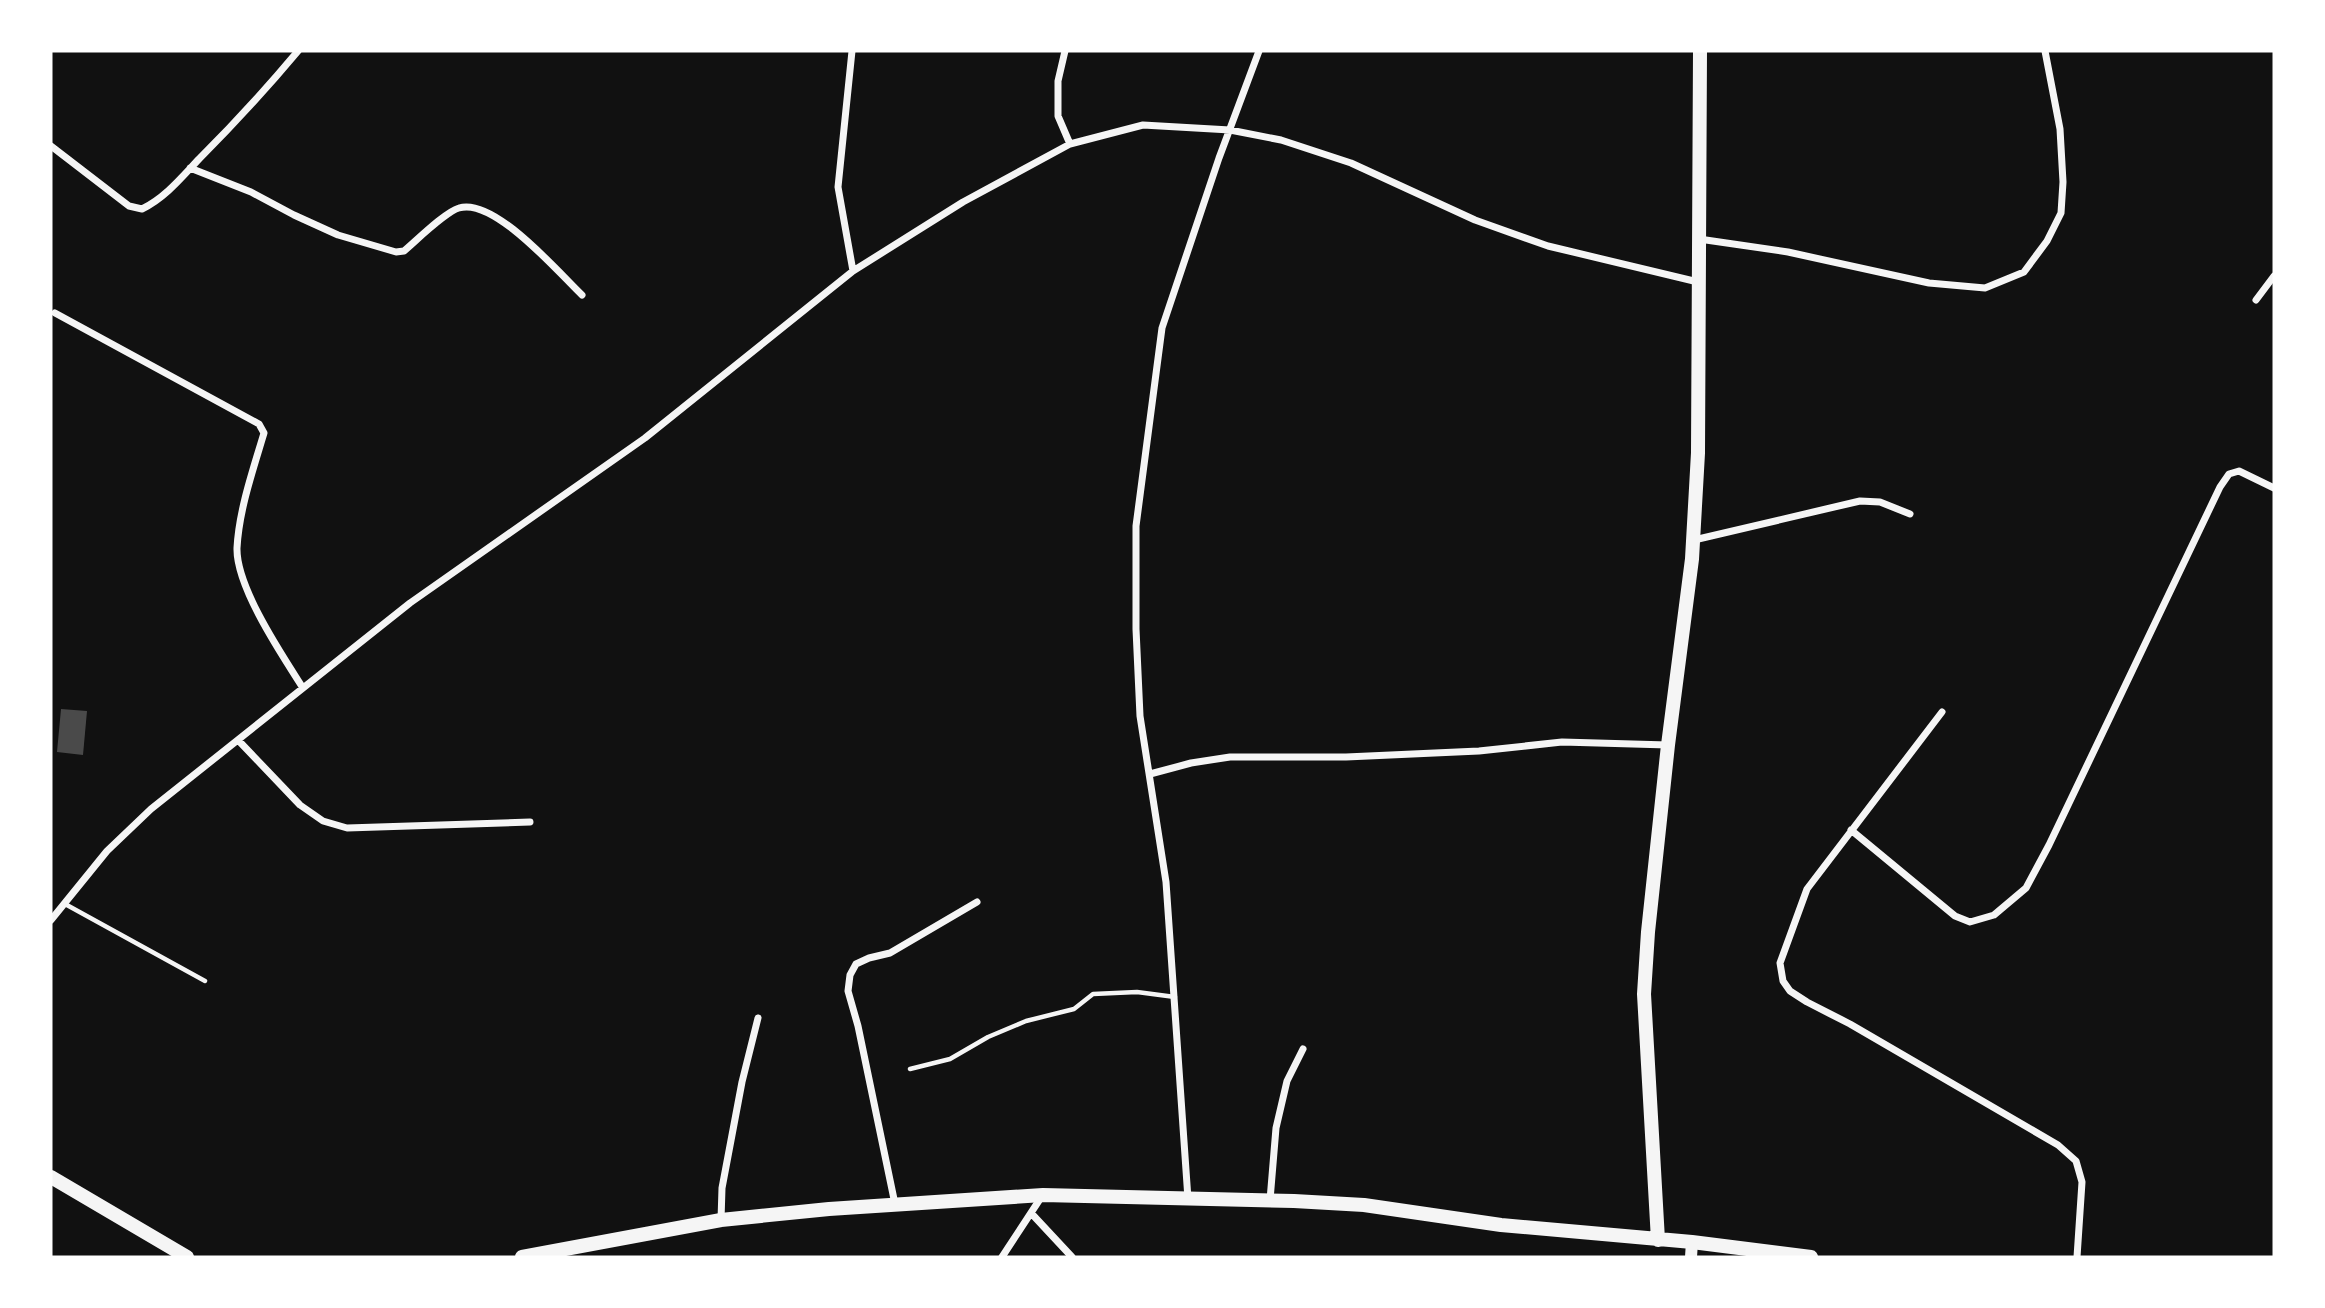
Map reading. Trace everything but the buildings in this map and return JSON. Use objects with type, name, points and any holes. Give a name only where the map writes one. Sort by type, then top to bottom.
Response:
[{"type":"main road","points":[[1658,1240],[1644,994],[1668,745],[1693,540],[1698,453],[1700,51]]},
{"type":"main road","points":[[51,1177],[187,1257]]},
{"type":"main road","points":[[522,1257],[722,1220],[1042,1195],[1364,1205],[1501,1225],[1692,1242],[1811,1257]]},
{"type":"street","points":[[51,146],[129,206],[142,209],[155,203],[190,168],[257,100],[298,51]]},
{"type":"street","points":[[852,51],[838,187],[853,271]]},
{"type":"street","points":[[1065,51],[1058,81],[1058,116],[1070,144]]},
{"type":"street","points":[[1188,1199],[1166,881],[1139,691],[1136,526],[1162,328],[1259,51]]},
{"type":"street","points":[[1699,238],[1788,252],[1941,284],[1985,288],[2024,272],[2048,241],[2061,214],[2063,182],[2060,129],[2045,51]]},
{"type":"street","points":[[51,920],[116,843],[151,809],[410,603],[645,438],[853,271],[963,202],[1070,144],[1143,125],[1230,130],[1281,140],[1351,163],[1475,220],[1548,246],[1698,282]]},
{"type":"street","points":[[190,168],[251,192],[338,235],[396,252],[404,251],[455,209],[468,206],[478,208],[506,223],[582,295]]},
{"type":"street","points":[[2256,300],[2274,276]]},
{"type":"street","points":[[55,313],[259,424],[264,433],[245,499],[237,549],[240,568],[246,586],[278,649],[303,688]]},
{"type":"street","points":[[1851,830],[1955,916],[1970,922],[1994,915],[2026,888],[2049,845],[2220,487],[2229,474],[2239,471],[2274,488]]},
{"type":"street","points":[[1693,540],[1860,501],[1880,502],[1910,514]]},
{"type":"street","points":[[1942,712],[1807,888],[1780,963],[1783,981],[1790,991],[1807,1002],[1850,1024],[2058,1145],[2076,1161],[2082,1182],[2077,1257]]},
{"type":"street","points":[[238,740],[300,805],[323,821],[347,828],[530,822]]},
{"type":"street","points":[[1150,774],[1191,763],[1230,757],[1346,757],[1479,751],[1562,742],[1668,745]]},
{"type":"street","points":[[895,1205],[858,1026],[848,991],[850,975],[856,964],[890,953],[977,902]]},
{"type":"street","points":[[722,1220],[722,1188],[742,1082],[758,1018]]},
{"type":"street","points":[[1270,1201],[1276,1128],[1287,1082],[1303,1049]]},
{"type":"street","points":[[1002,1257],[1042,1195]]},
{"type":"street","points":[[1031,1213],[1073,1257]]},
{"type":"street","points":[[1691,1257],[1692,1242]]},
{"type":"lane","points":[[65,903],[205,981]]},
{"type":"lane","points":[[910,1069],[950,1059],[988,1037],[1026,1021],[1073,1009],[1093,994],[1137,992],[1176,997]]}]
